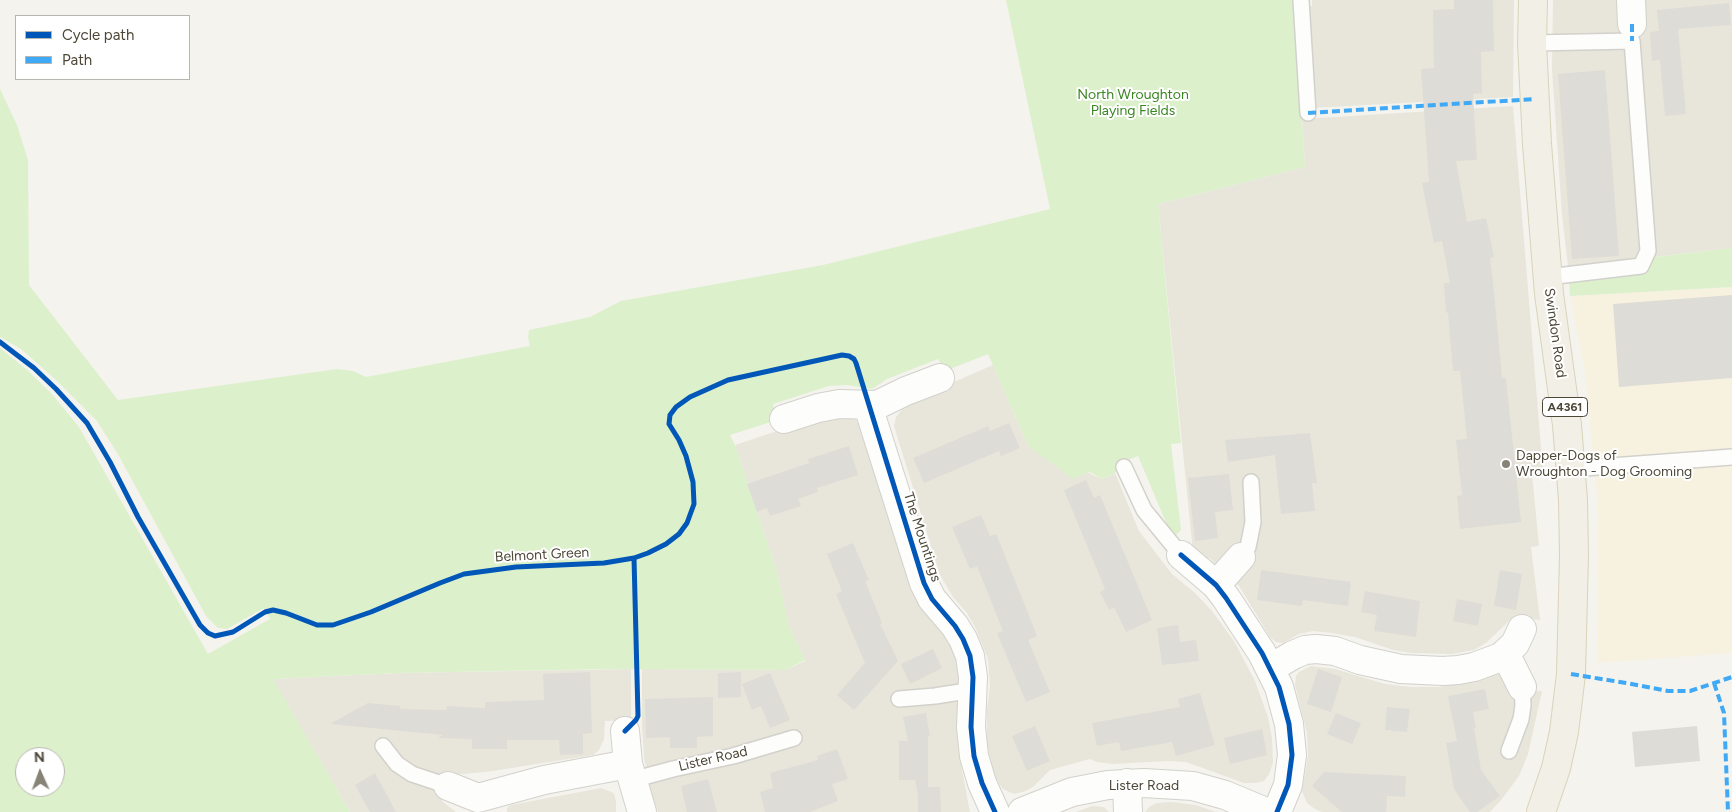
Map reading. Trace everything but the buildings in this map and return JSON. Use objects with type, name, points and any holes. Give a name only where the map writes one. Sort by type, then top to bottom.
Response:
[{"type":"main road","name":"Swindon Road","points":[[1533,0],[1532,43],[1537,144],[1548,277],[1571,469],[1574,556],[1571,674],[1564,732],[1556,768],[1541,812]]},
{"type":"street","points":[[784,419],[834,404],[868,406],[881,404],[906,391],[940,378]]},
{"type":"street","name":"The Mountings","points":[[868,406],[924,583],[932,599],[945,613],[963,639],[972,665],[974,690],[971,727],[974,756],[982,783],[995,812]]},
{"type":"street","points":[[1181,555],[1216,586],[1238,615],[1270,668],[1279,687],[1291,736],[1292,755],[1288,785],[1277,812]]},
{"type":"street","points":[[1216,586],[1241,557]]},
{"type":"street","points":[[1270,668],[1305,650],[1316,649],[1335,651],[1374,664],[1416,671],[1458,670],[1474,667],[1502,657],[1514,644],[1522,628]]},
{"type":"street","points":[[1502,657],[1510,663],[1522,688]]},
{"type":"street","points":[[625,731],[630,772],[642,812]]},
{"type":"street","name":"Lister Road","points":[[448,786],[480,805],[544,780],[630,772]]},
{"type":"street","points":[[1127,783],[1128,812]]},
{"type":"street","name":"Lister Road","points":[[1022,812],[1072,792],[1127,783],[1166,783],[1193,786],[1225,795],[1266,812]]},
{"type":"lane","points":[[1301,0],[1308,113]]},
{"type":"lane","points":[[1532,43],[1632,41],[1648,251],[1641,266],[1548,277]]},
{"type":"lane","points":[[1571,469],[1732,457]]},
{"type":"lane","points":[[1124,467],[1144,510],[1181,555]]},
{"type":"lane","points":[[1241,557],[1248,547],[1253,522],[1251,482]]},
{"type":"lane","points":[[1509,751],[1521,719],[1523,705],[1522,688]]},
{"type":"lane","points":[[900,699],[974,690]]},
{"type":"lane","name":"Lister Road","points":[[630,772],[673,769],[733,756],[794,738]]},
{"type":"lane","name":"Lister Road","points":[[383,746],[397,764],[412,774],[448,786]]},
{"type":"shaded area","points":[[1312,0],[1514,0],[1513,97],[1311,108],[1306,6],[1312,6]]},
{"type":"shaded area","points":[[1553,0],[1732,0],[1732,248],[1568,267],[1562,215],[1552,70]]},
{"type":"shaded area","points":[[1513,106],[1543,472],[1532,474],[1539,546],[1531,547],[1540,620],[1519,617],[1509,621],[1487,642],[1474,650],[1452,654],[1411,653],[1393,650],[1355,637],[1313,631],[1299,634],[1283,643],[1276,642],[1270,637],[1239,586],[1209,558],[1193,552],[1158,204],[1305,167],[1302,119]]},
{"type":"shaded area","points":[[1732,287],[1732,653],[1598,663],[1598,509],[1585,371],[1570,296]]},
{"type":"shaded area","points":[[993,365],[1028,446],[1102,479],[1115,473],[1139,531],[1172,574],[1195,593],[1212,611],[1234,641],[1255,681],[1268,717],[1272,738],[1273,763],[1264,781],[1244,783],[1186,762],[1167,761],[1113,764],[1090,759],[1050,770],[1034,786],[1026,791],[1014,794],[1003,789],[993,776],[987,743],[987,710],[990,686],[988,659],[967,613],[953,597],[940,575],[894,426],[896,417],[908,402]]},
{"type":"shaded area","points":[[825,415],[850,416],[861,427],[950,635],[961,673],[961,765],[970,812],[658,812],[650,788],[644,757],[642,669],[786,670],[805,661],[789,626],[777,572],[735,445]]},
{"type":"shaded area","points":[[1311,666],[1335,669],[1385,684],[1410,687],[1440,687],[1497,673],[1515,690],[1542,691],[1528,754],[1519,776],[1490,812],[1322,812],[1315,809],[1307,803],[1302,791],[1308,756],[1307,733],[1295,685],[1296,676],[1299,672]]},
{"type":"shaded area","points":[[631,669],[631,720],[605,721],[604,739],[599,750],[593,755],[493,771],[453,775],[439,794],[442,801],[456,812],[350,812],[272,679],[399,673]]},
{"type":"shaded area","points":[[601,788],[614,793],[616,812],[507,812],[507,808],[511,805]]},
{"type":"shaded area","points":[[1171,802],[1196,805],[1216,812],[1145,812],[1150,806],[1157,803]]},
{"type":"shaded area","points":[[1092,806],[1104,807],[1109,812],[1076,812]]},
{"type":"green space","name":"North Wroughton Playing Fields","points":[[1006,0],[1294,0],[1305,167],[1158,204],[1181,443],[1171,444],[1181,530],[1176,535],[1168,527],[1138,456],[1119,464],[1121,470],[1102,479],[1090,472],[1073,479],[1028,446],[988,354],[945,371],[938,359],[887,379],[872,389],[847,385],[829,386],[773,404],[777,420],[730,435],[777,572],[789,626],[805,660],[786,670],[609,669],[399,673],[273,679],[350,812],[0,812],[0,348],[51,393],[79,427],[208,654],[270,619],[264,608],[227,629],[218,628],[206,616],[119,456],[97,421],[55,379],[21,349],[0,337],[0,89],[17,125],[28,160],[29,285],[118,400],[337,369],[353,371],[366,377],[530,346],[529,330],[590,317],[621,301],[823,265],[1050,209]]},
{"type":"green space","points":[[1732,248],[1732,287],[1570,296],[1568,267]]},
{"type":"marked path","points":[[1632,24],[1632,41]]},
{"type":"marked path","points":[[1308,113],[1534,99]]},
{"type":"marked path","points":[[1571,674],[1668,691],[1690,691],[1732,677]]},
{"type":"marked path","points":[[1714,683],[1724,713],[1728,812]]},
{"type":"cycle path","name":"Belmont Green","points":[[0,342],[34,368],[87,423],[200,625],[208,633],[215,636],[233,632],[265,612],[273,610],[317,625],[333,625],[371,612],[464,574],[516,567],[604,563],[634,558],[648,553],[666,544],[679,534],[687,523],[694,504],[693,482],[686,456],[669,424],[670,415],[676,407],[690,397],[728,380],[842,355],[849,356],[856,363],[924,583],[932,599],[955,626],[970,656],[973,677],[971,727],[974,756],[982,783],[995,812]]},
{"type":"cycle path","points":[[1181,555],[1216,585],[1226,598],[1262,653],[1279,687],[1289,724],[1292,755],[1288,785],[1277,812]]},
{"type":"cycle path","points":[[625,731],[638,716],[634,558]]},
{"type":"place","name":"Dapper-Dogs of Wroughton - Dog Grooming","points":[[1506,464]]}]
